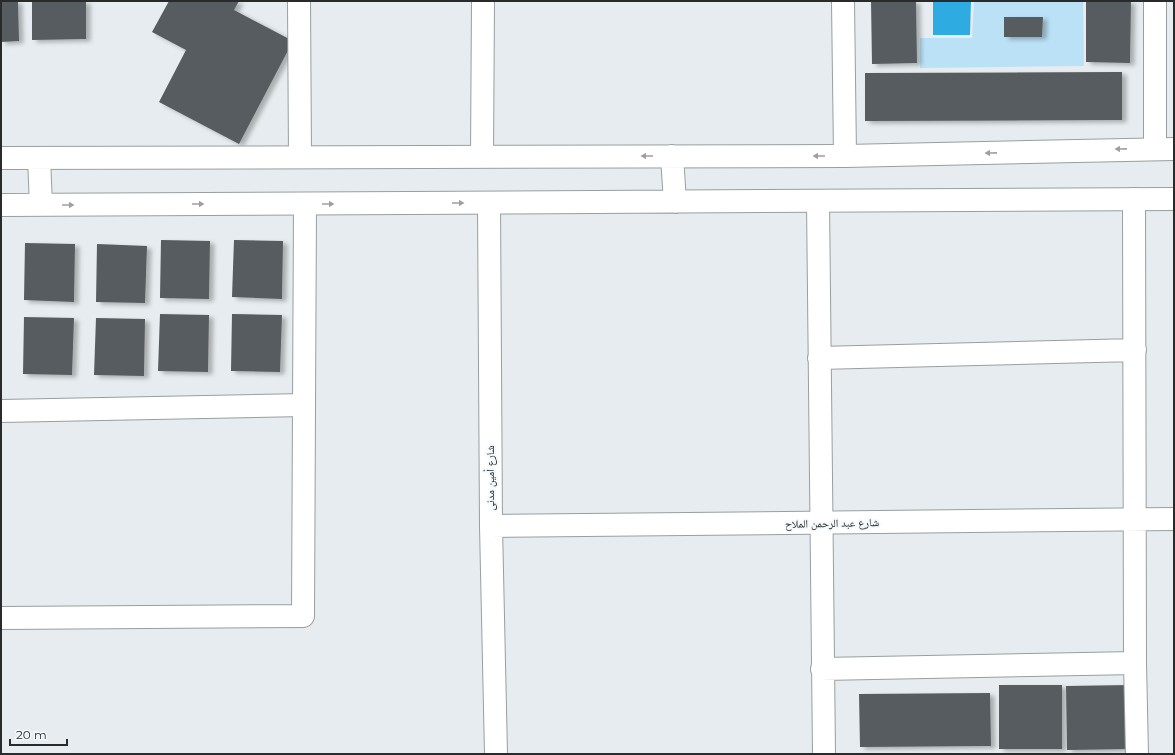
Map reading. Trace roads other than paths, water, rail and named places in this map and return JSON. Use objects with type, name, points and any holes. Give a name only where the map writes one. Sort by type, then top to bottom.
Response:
[{"type":"street","points":[[300,1],[300,157]]},
{"type":"street","points":[[482,156],[484,1]]},
{"type":"street","points":[[843,1],[845,156]]},
{"type":"street","points":[[1,158],[845,156],[1165,149],[1155,1]]},
{"type":"street","points":[[672,156],[675,202]]},
{"type":"street","points":[[39,158],[41,205]]},
{"type":"street","points":[[1134,199],[1135,663],[1137,754]]},
{"type":"street","points":[[1,206],[1174,199]]},
{"type":"street","points":[[818,201],[824,754]]},
{"type":"street","name":"شارع أمين مدنى","points":[[489,203],[491,526],[496,754]]},
{"type":"street","points":[[1,618],[303,616],[305,204]]},
{"type":"street","points":[[819,358],[1135,350]]},
{"type":"street","points":[[1,411],[304,405]]},
{"type":"street","name":"شارع عبد الرحمن الملاح","points":[[491,526],[1174,519]]},
{"type":"street","points":[[822,669],[1135,663]]},
{"type":"water","points":[[933,1],[971,1],[970,35],[933,35]]}]
